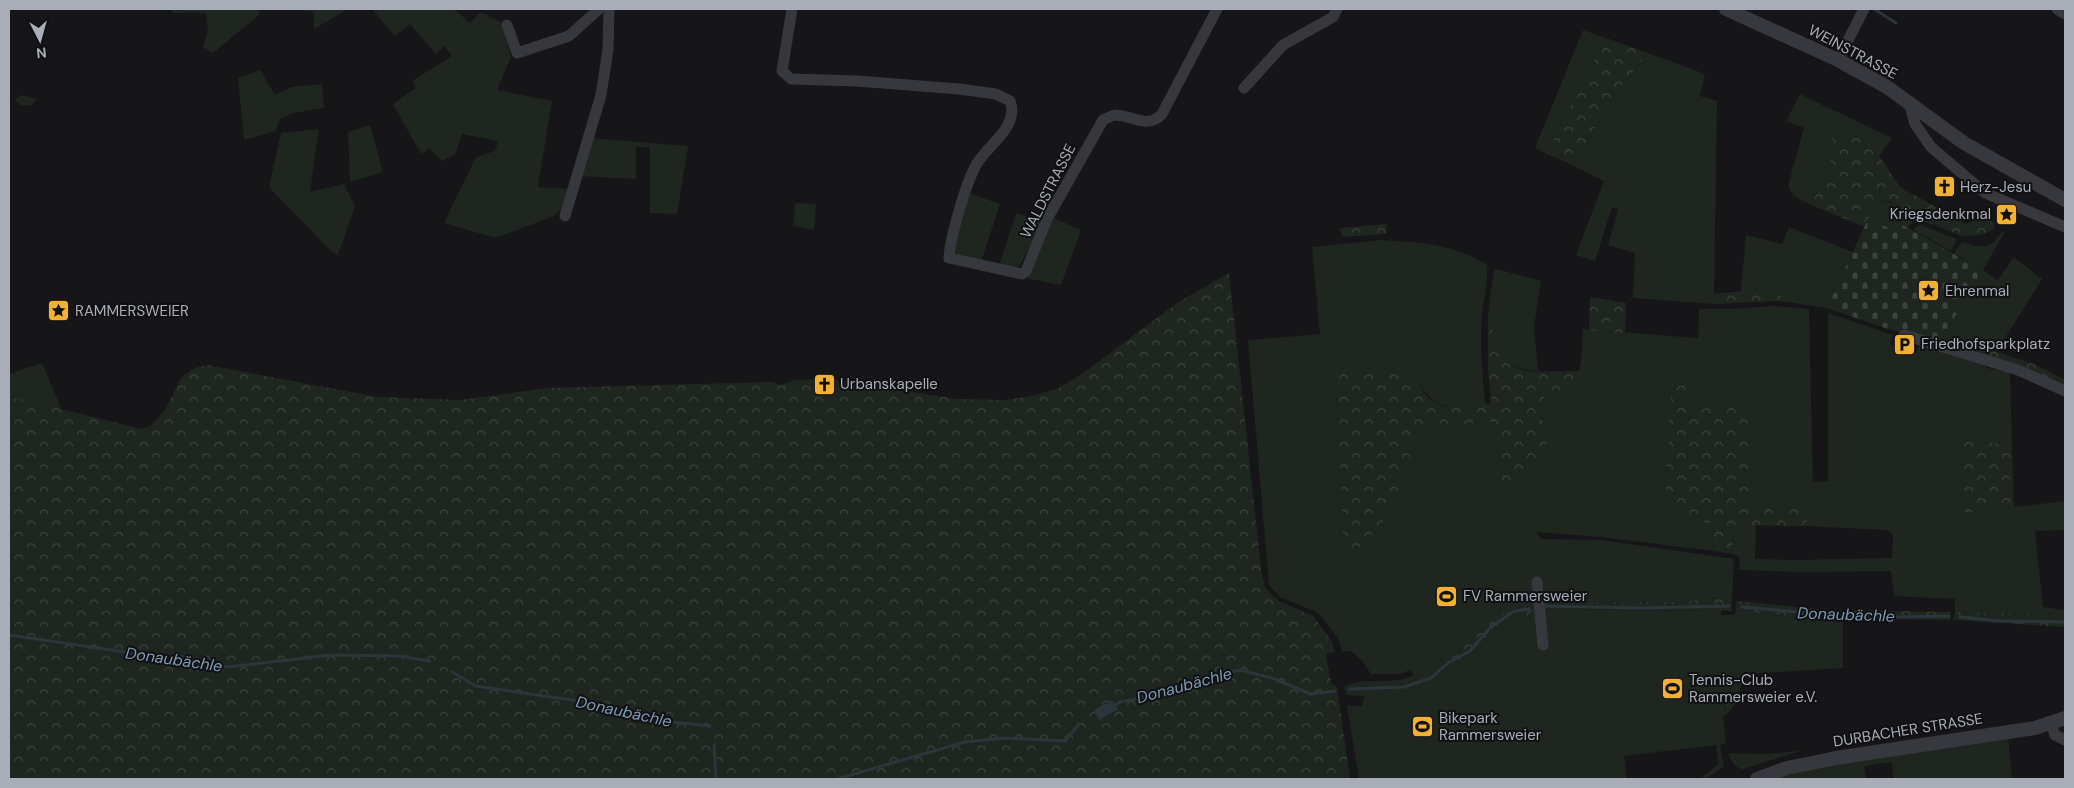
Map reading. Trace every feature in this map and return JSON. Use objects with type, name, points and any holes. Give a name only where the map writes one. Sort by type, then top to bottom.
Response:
[{"type":"street","points":[[507,25],[517,53],[569,36],[599,9]]},
{"type":"street","points":[[565,216],[601,95],[608,50],[609,9]]},
{"type":"street","name":"WALDSTRASSE","points":[[792,9],[782,71],[791,79],[857,81],[959,89],[996,94],[1010,101],[1014,110],[1010,121],[975,166],[958,215],[949,248],[949,258],[1022,274],[1026,271],[1047,218],[1103,120],[1114,115],[1146,122],[1156,120],[1162,114],[1217,9]]},
{"type":"street","points":[[1244,88],[1283,45],[1333,17],[1337,9]]},
{"type":"street","name":"WEINSTRASSE","points":[[1726,9],[1838,60],[1887,87],[1964,143],[2065,200]]},
{"type":"street","points":[[1838,60],[1864,9]]},
{"type":"street","points":[[2057,9],[2065,14]]},
{"type":"street","points":[[1909,103],[1914,124],[1931,147],[1985,193],[2065,227]]},
{"type":"street","points":[[1904,335],[2018,370],[2065,391]]},
{"type":"street","points":[[1537,582],[1543,645]]},
{"type":"street","name":"DURBACHER STRASSE","points":[[1757,779],[1788,768],[1836,758],[2035,728],[2065,718]]},
{"type":"street","points":[[2051,723],[2055,735],[2065,740]]},
{"type":"green space","points":[[171,9],[260,9],[259,15],[213,53],[203,47],[208,30],[206,14],[196,12],[173,13]]},
{"type":"green space","points":[[291,9],[348,9],[314,29],[314,12]]},
{"type":"green space","points":[[372,9],[454,9],[470,23],[480,12],[501,22],[511,57],[497,90],[552,101],[538,187],[570,189],[563,208],[554,216],[496,238],[444,223],[476,157],[495,151],[498,141],[462,134],[455,155],[442,161],[429,148],[421,154],[393,104],[416,88],[412,81],[452,56],[444,46],[436,54],[410,24],[395,36]]},
{"type":"green space","points":[[1583,30],[1606,38],[1547,154],[1535,148]]},
{"type":"green space","points":[[1606,38],[1648,53],[1620,88],[1572,165],[1547,154]]},
{"type":"green space","points":[[1648,53],[1705,74],[1700,96],[1717,101],[1714,304],[1633,298],[1635,253],[1608,245],[1618,209],[1612,207],[1595,261],[1576,255],[1604,181],[1572,165],[1620,88]]},
{"type":"green space","points":[[260,70],[275,95],[291,87],[322,84],[324,108],[293,113],[279,120],[276,131],[244,140],[238,78]]},
{"type":"green space","points":[[1800,94],[1892,138],[1879,156],[1851,132],[1831,141],[1830,163],[1811,205],[1794,196],[1788,186],[1804,128],[1786,121]]},
{"type":"green space","points":[[23,95],[37,99],[32,105],[22,106],[14,99]]},
{"type":"green space","points":[[370,125],[383,172],[350,182],[348,132]]},
{"type":"green space","points":[[319,129],[310,192],[344,184],[355,206],[338,255],[331,251],[269,187],[281,133]]},
{"type":"green space","points":[[1838,132],[1851,132],[1879,156],[1900,187],[1966,224],[1988,215],[1995,226],[1993,230],[1982,235],[1961,236],[1935,225],[1914,220],[1890,201],[1877,201],[1865,227],[1811,205],[1830,163],[1831,141]]},
{"type":"green space","points":[[591,138],[688,146],[677,214],[650,213],[650,147],[636,147],[636,179],[580,176]]},
{"type":"green space","points":[[969,193],[1000,204],[981,262],[958,256],[954,251]]},
{"type":"green space","points":[[1876,201],[1894,204],[1914,220],[1908,228],[1894,220],[1889,229],[1868,219]]},
{"type":"green space","points":[[795,203],[816,204],[814,230],[793,226]]},
{"type":"green space","points":[[1016,213],[1043,222],[1019,267],[999,266]]},
{"type":"green space","points":[[1052,217],[1081,230],[1061,285],[1026,278]]},
{"type":"green space","points":[[1868,219],[1889,228],[1894,220],[1982,270],[1940,342],[1891,330],[1827,308]]},
{"type":"green space","points":[[1387,224],[1386,234],[1342,237],[1340,228]]},
{"type":"green space","points":[[1921,225],[1957,239],[1951,251],[1913,230]]},
{"type":"green space","points":[[1789,227],[1853,252],[1827,308],[1780,301],[1781,293],[1760,289],[1741,291],[1746,235],[1782,244]]},
{"type":"green space","points":[[2003,230],[2004,233],[1983,270],[1998,280],[2014,257],[2042,279],[1997,351],[1968,342],[1963,349],[1940,342],[1982,270],[1954,253],[1962,242],[1975,246],[1990,245]]},
{"type":"green space","points":[[1381,240],[1409,242],[1450,248],[1487,265],[1481,326],[1485,404],[1446,406],[1432,399],[1417,381],[1335,371],[1343,541],[1351,554],[1421,427],[1495,422],[1502,480],[1543,420],[1535,410],[1539,404],[1547,396],[1567,387],[1576,379],[1581,358],[1583,329],[1698,338],[1699,309],[1774,306],[1809,309],[1813,482],[1828,481],[1828,313],[1893,335],[1890,344],[1916,353],[1920,344],[1978,360],[1987,368],[2010,372],[2012,445],[1962,440],[1963,513],[2065,501],[2065,530],[2035,531],[2043,607],[2065,610],[2065,615],[1955,612],[1955,599],[1894,596],[1891,571],[1806,572],[1739,570],[1740,558],[1733,554],[1732,525],[1756,525],[1755,559],[1892,558],[1893,535],[1888,530],[1803,526],[1810,517],[1805,507],[1795,502],[1751,504],[1749,412],[1736,405],[1691,410],[1686,383],[1670,389],[1665,506],[1681,518],[1712,524],[1713,551],[1600,537],[1536,532],[1542,539],[1601,540],[1734,559],[1732,600],[1711,598],[1683,602],[1542,603],[1541,609],[1721,611],[1721,615],[1735,615],[1736,610],[1801,618],[1843,619],[1843,668],[1733,675],[1723,716],[1726,743],[1720,745],[1724,766],[1706,779],[1700,779],[1719,764],[1716,745],[1624,756],[1627,779],[1359,779],[1347,706],[1362,706],[1364,696],[1347,695],[1344,688],[1357,682],[1396,680],[1414,675],[1410,670],[1400,674],[1371,674],[1363,662],[1351,651],[1342,652],[1338,638],[1321,616],[1314,611],[1280,597],[1269,585],[1248,340],[1320,334],[1312,247]],"holes":[[[1531,605],[1532,619],[1514,621],[1449,670],[1439,658]]]},
{"type":"green space","points":[[1497,269],[1541,281],[1534,327],[1538,371],[1514,367],[1501,355],[1497,347],[1490,315],[1488,314],[1494,270]]},
{"type":"green space","points":[[1229,273],[1261,568],[1265,587],[1279,601],[1313,616],[1331,640],[1335,652],[1326,654],[1331,683],[1337,687],[1350,779],[9,779],[9,396],[141,429],[150,426],[164,411],[182,377],[195,368],[208,365],[378,397],[460,400],[548,388],[772,382],[781,385],[795,380],[831,379],[956,399],[1006,400],[1057,389],[1082,374],[1177,303]]},
{"type":"green space","points":[[1760,289],[1782,293],[1780,301],[1714,304],[1714,294]]},
{"type":"green space","points":[[1590,297],[1626,303],[1625,333],[1589,330]]},
{"type":"green space","points":[[1488,314],[1490,314],[1494,336],[1500,352],[1507,362],[1516,368],[1542,372],[1579,371],[1574,382],[1544,398],[1535,410],[1548,428],[1549,438],[1534,470],[1521,481],[1504,483],[1502,480],[1495,422],[1421,427],[1389,514],[1371,536],[1351,555],[1343,541],[1335,371],[1404,368],[1417,381],[1428,398],[1445,407],[1491,403],[1488,369]]},
{"type":"green space","points":[[1968,342],[2036,365],[2065,380],[2065,387],[1963,349]]},
{"type":"green space","points":[[42,363],[62,410],[9,396],[9,374]]},
{"type":"green space","points":[[1687,383],[1691,410],[1736,405],[1749,412],[1751,504],[1795,502],[1806,507],[1810,517],[1803,526],[1732,525],[1733,554],[1713,551],[1712,524],[1681,518],[1665,506],[1670,389]]},
{"type":"green space","points":[[1962,440],[2012,445],[2014,507],[1963,513]]},
{"type":"green space","points":[[1711,598],[1732,600],[1731,611],[1541,609],[1542,603],[1683,602]]},
{"type":"green space","points":[[1736,601],[1828,610],[1951,612],[1950,620],[1801,618],[1736,610]]},
{"type":"green space","points":[[1531,605],[1533,619],[1514,621],[1449,670],[1439,657],[1498,615]]},
{"type":"green space","points":[[1955,612],[2065,615],[2065,627],[1953,620]]},
{"type":"green space","points":[[1744,674],[1735,704],[1723,716],[1733,675]]},
{"type":"green space","points":[[2008,736],[2012,779],[1894,779],[1891,762],[1864,766],[1866,779],[1773,779],[1825,765]]},
{"type":"green space","points":[[1800,751],[1743,769],[1735,766],[1728,753],[1767,754]]},
{"type":"shaded area","points":[[1112,700],[1118,709],[1099,720],[1094,710]]},
{"type":"waterway","points":[[1874,9],[1896,23]]},
{"type":"waterway","name":"Donaubächle","points":[[1543,606],[1641,608],[1729,606]]},
{"type":"waterway","name":"Donaubächle","points":[[1742,607],[1832,615],[1949,616]]},
{"type":"waterway","name":"Donaubächle","points":[[1350,689],[1404,687],[1431,678],[1448,663],[1470,651],[1490,628],[1514,611],[1529,609]]},
{"type":"waterway","name":"Donaubächle","points":[[1960,617],[2000,621],[2065,622]]},
{"type":"waterway","name":"Donaubächle","points":[[9,635],[228,667],[331,655],[399,656],[430,661]]},
{"type":"waterway","name":"Donaubächle","points":[[1112,707],[1120,702],[1161,694],[1216,674],[1240,670],[1272,678],[1311,694],[1335,691]]},
{"type":"waterway","name":"Donaubächle","points":[[452,672],[476,686],[607,705],[654,720],[710,726]]},
{"type":"waterway","name":"Donaubächle","points":[[837,779],[965,742],[1004,738],[1065,741],[1079,724]]},
{"type":"waterway","name":"Donaubächle","points":[[714,745],[716,779]]},
{"type":"place","name":"Herz-Jesu","points":[[1944,187]]},
{"type":"place","name":"Kriegsdenkmal","points":[[2007,214]]},
{"type":"place","name":"Ehrenmal","points":[[1929,291]]},
{"type":"place","name":"RAMMERSWEIER","points":[[59,311]]},
{"type":"place","name":"Friedhofsparkplatz","points":[[1905,344]]},
{"type":"place","name":"Urbanskapelle","points":[[824,384]]},
{"type":"place","name":"FV Rammersweier","points":[[1447,596]]},
{"type":"place","name":"Tennis-Club Rammersweier e.V.","points":[[1673,689]]},
{"type":"place","name":"Bikepark Rammersweier","points":[[1423,727]]}]
